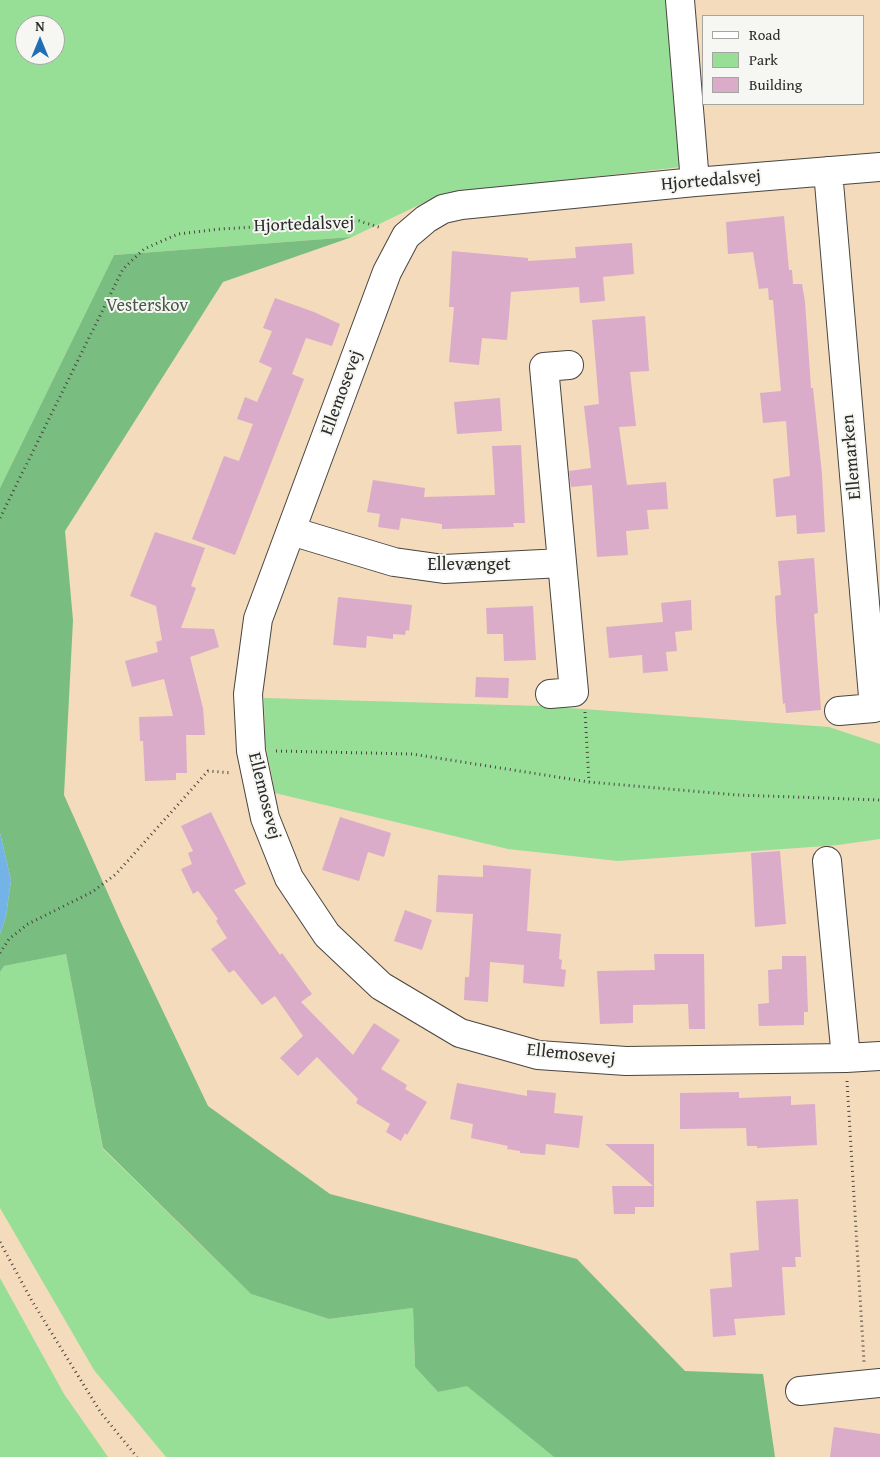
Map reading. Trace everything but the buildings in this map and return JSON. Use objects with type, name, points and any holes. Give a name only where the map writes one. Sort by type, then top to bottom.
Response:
[{"type":"street","points":[[680,0],[695,182]]},
{"type":"street","name":"Hjortedalsvej","points":[[406,236],[426,219],[443,210],[461,205],[695,182],[880,167]]},
{"type":"street","name":"Ellemarken","points":[[828,171],[874,708],[839,711]]},
{"type":"street","name":"Ellemosevej","points":[[406,236],[387,272],[258,619],[248,694],[253,762],[265,818],[289,878],[327,935],[381,986],[460,1033],[538,1055],[626,1061],[880,1056]]},
{"type":"street","points":[[562,693],[562,563],[544,367],[569,365]]},
{"type":"street","name":"Ellevænget","points":[[291,531],[394,562],[444,569],[562,563]]},
{"type":"street","points":[[827,861],[846,1058]]},
{"type":"street","points":[[800,1391],[873,1384]]},
{"type":"path","name":"Hjortedalsvej","points":[[0,518],[123,269],[144,249],[178,234],[220,229],[359,221],[406,236]]},
{"type":"path","points":[[562,693],[585,707],[588,782]]},
{"type":"path","points":[[0,953],[9,939],[28,924],[92,892],[116,874],[208,771],[253,762],[412,754],[588,782],[737,795],[880,800]]},
{"type":"path","points":[[846,1058],[873,1384]]},
{"type":"path","points":[[0,1242],[32,1302],[101,1413],[137,1457]]},
{"type":"green space","points":[[0,0],[666,0],[681,167],[442,194],[352,237],[114,255],[0,488]]},
{"type":"green space","name":"Vesterskov","points":[[352,237],[223,282],[65,531],[73,620],[64,795],[122,925],[208,1106],[330,1194],[577,1259],[685,1371],[763,1374],[775,1457],[554,1457],[467,1386],[438,1392],[415,1367],[413,1308],[329,1319],[251,1294],[103,1148],[66,954],[4,966],[0,972],[0,934],[6,916],[11,880],[0,833],[0,488],[114,255]]},
{"type":"green space","points":[[264,698],[542,706],[829,727],[880,744],[880,839],[838,845],[618,861],[508,849],[275,793],[265,742]]},
{"type":"green space","points":[[66,954],[103,1149],[251,1294],[329,1319],[413,1308],[415,1367],[438,1392],[467,1385],[554,1457],[166,1457],[94,1370],[0,1208],[0,972],[4,966]]},
{"type":"green space","points":[[0,1278],[64,1394],[108,1457],[0,1457]]},
{"type":"water","points":[[0,833],[11,880],[6,916],[0,934]]}]
